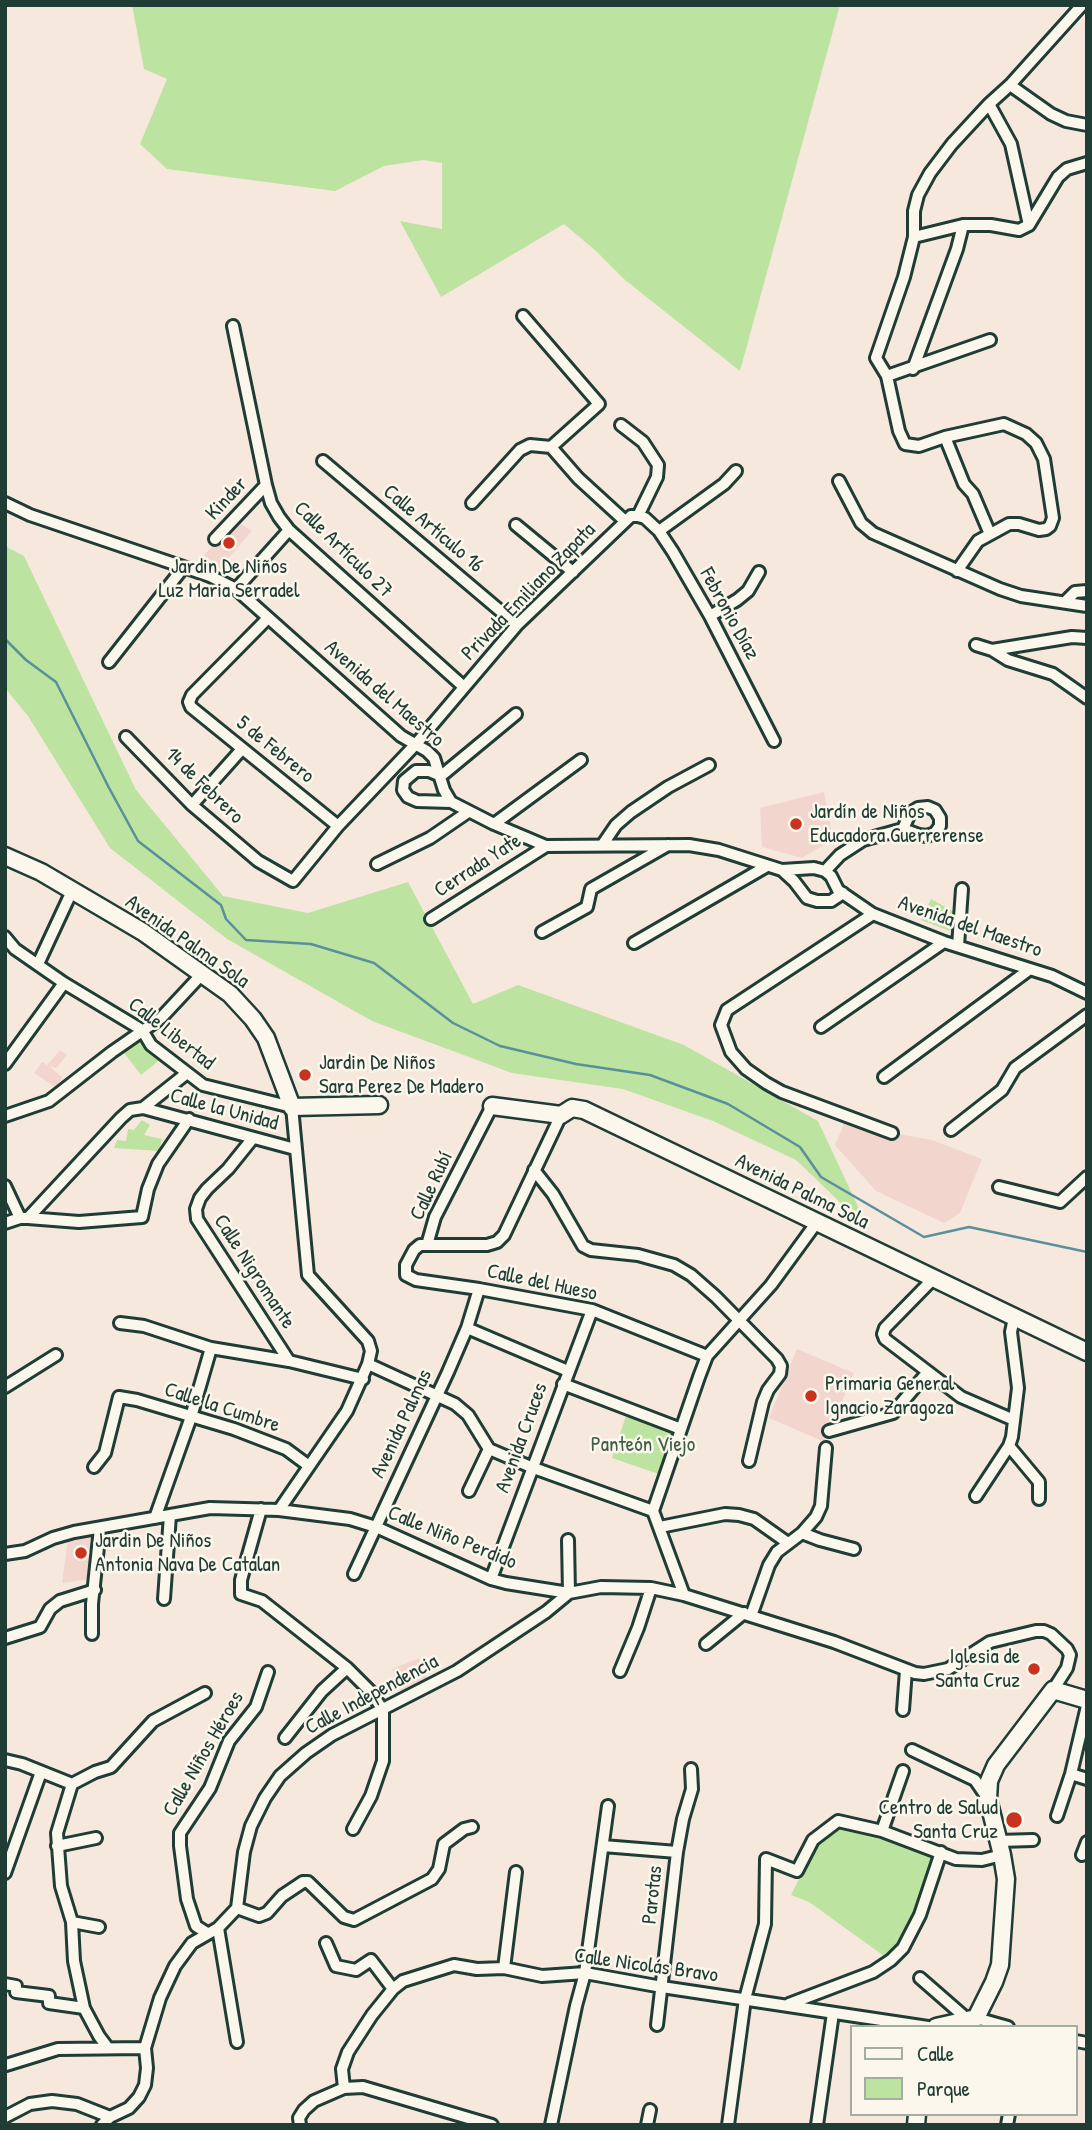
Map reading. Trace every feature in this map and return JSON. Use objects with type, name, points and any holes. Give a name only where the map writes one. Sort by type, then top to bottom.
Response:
[{"type":"street","points":[[957,571],[978,541],[1009,524],[1039,530],[1050,526],[1053,518],[1044,459],[1036,443],[1026,434],[1004,424],[945,437],[919,446],[905,444],[887,376],[876,358],[904,277],[914,237],[914,211],[918,195],[930,173],[952,144],[1082,5]]},
{"type":"street","points":[[1010,85],[1051,114],[1066,121],[1087,125]]},
{"type":"street","points":[[989,104],[1010,144],[1029,225]]},
{"type":"street","points":[[914,237],[963,225],[991,225],[1019,230],[1029,225],[1058,177],[1067,169],[1087,163]]},
{"type":"street","points":[[913,369],[957,249],[963,225]]},
{"type":"street","points":[[523,316],[599,404],[551,447]]},
{"type":"street","name":"Calle Artículo 27","points":[[233,326],[271,503],[289,530],[464,687]]},
{"type":"street","points":[[887,376],[990,340]]},
{"type":"street","points":[[621,425],[643,442],[658,465],[657,477],[638,516]]},
{"type":"street","points":[[945,437],[964,484],[973,494],[990,534]]},
{"type":"street","points":[[472,503],[520,450],[530,445],[551,447],[578,478],[625,521]]},
{"type":"street","name":"Calle Artículo 16","points":[[323,461],[517,625]]},
{"type":"street","points":[[659,531],[724,484],[736,471]]},
{"type":"street","points":[[839,481],[861,523],[873,533],[1021,596],[1087,606]]},
{"type":"street","name":"Kinder","points":[[215,539],[266,485]]},
{"type":"street","name":"Avenida del Maestro","points":[[5,503],[30,515],[210,576],[236,589],[401,736],[434,758],[444,790],[451,802]]},
{"type":"street","name":"Privada Emiliano Zapata","points":[[338,826],[416,744],[517,625],[625,521],[631,516],[638,516]]},
{"type":"street","name":"Febronio Díaz","points":[[638,516],[645,518],[659,531],[710,616],[774,741]]},
{"type":"street","points":[[516,526],[573,572]]},
{"type":"street","points":[[236,589],[289,530]]},
{"type":"street","points":[[108,662],[183,568]]},
{"type":"street","points":[[710,616],[748,591],[759,572]]},
{"type":"street","points":[[1065,602],[1075,592],[1087,591]]},
{"type":"street","name":"5 de Febrero","points":[[268,618],[192,695],[189,702],[191,707],[338,826]]},
{"type":"street","points":[[992,650],[1072,637],[1087,638]]},
{"type":"street","points":[[976,645],[992,650],[1008,660],[1053,674],[1087,698]]},
{"type":"street","points":[[516,714],[441,776],[429,771],[416,771],[404,781],[403,790],[408,797],[417,801],[451,802],[546,846],[670,844],[719,850],[782,870],[814,868],[825,871],[850,847],[863,840],[903,829]]},
{"type":"street","name":"14 de Febrero","points":[[126,737],[192,805],[258,862],[293,881],[338,826]]},
{"type":"street","points":[[192,805],[242,749]]},
{"type":"street","points":[[494,824],[582,760]]},
{"type":"street","points":[[603,844],[616,825],[631,812],[667,787],[709,765]]},
{"type":"street","points":[[377,864],[430,838],[468,811]]},
{"type":"street","points":[[542,932],[587,907],[592,889],[670,844]]},
{"type":"street","name":"Cerrada Yate","points":[[431,919],[546,846]]},
{"type":"street","name":"Avenida Palma Sola","points":[[5,856],[41,872],[143,932],[230,994],[253,1018],[266,1038],[288,1097]]},
{"type":"street","points":[[634,943],[767,866]]},
{"type":"street","points":[[782,870],[807,898],[831,901],[843,893]]},
{"type":"street","name":"Avenida del Maestro","points":[[825,871],[843,893],[873,914],[944,942],[1052,976],[1087,993]]},
{"type":"street","points":[[958,946],[962,889]]},
{"type":"street","points":[[38,964],[72,891]]},
{"type":"street","points":[[873,914],[727,1010],[721,1025],[731,1052],[746,1069],[766,1083],[782,1092],[892,1133]]},
{"type":"street","name":"Calle Libertad","points":[[5,937],[15,949],[64,983],[142,1030],[151,1045],[203,1085],[221,1091],[288,1097]]},
{"type":"street","points":[[821,1027],[944,942]]},
{"type":"street","points":[[5,956],[15,949]]},
{"type":"street","points":[[884,1077],[1030,969]]},
{"type":"street","points":[[5,1116],[49,1101],[170,1011],[202,974]]},
{"type":"street","points":[[5,1064],[64,983]]},
{"type":"street","points":[[951,1130],[1002,1090],[1014,1068],[1087,1015]]},
{"type":"street","name":"Calle la Unidad","points":[[143,1108],[187,1073]]},
{"type":"street","points":[[279,1510],[347,1411],[363,1379],[371,1351],[368,1341],[308,1275],[288,1097],[380,1105]]},
{"type":"street","name":"Avenida Palma Sola","points":[[492,1106],[561,1115],[572,1108],[584,1110],[1087,1352]]},
{"type":"street","name":"Calle Rubí","points":[[406,1275],[406,1265],[414,1250],[420,1245],[427,1245],[435,1217],[492,1106]]},
{"type":"street","name":"Calle la Unidad","points":[[5,1223],[24,1218],[131,1110],[143,1108],[189,1118],[295,1149]]},
{"type":"street","points":[[427,1245],[487,1245],[505,1236],[561,1115]]},
{"type":"street","points":[[5,1186],[24,1218],[46,1222],[79,1222],[142,1217],[148,1189],[158,1164],[189,1118]]},
{"type":"street","name":"Calle Nigromante","points":[[253,1138],[200,1198],[196,1209],[197,1219],[289,1361]]},
{"type":"street","points":[[534,1170],[553,1194],[583,1246],[591,1250],[638,1255],[674,1265],[699,1283],[777,1359],[781,1366],[780,1374],[768,1390],[749,1461]]},
{"type":"street","points":[[999,1187],[1060,1202],[1087,1177]]},
{"type":"street","points":[[684,1595],[653,1510],[707,1356],[771,1285],[817,1222]]},
{"type":"street","name":"Calle del Hueso","points":[[406,1275],[416,1280],[592,1310],[707,1356]]},
{"type":"street","points":[[933,1279],[885,1328],[885,1339],[963,1398],[1014,1420]]},
{"type":"street","name":"Avenida Palmas","points":[[354,1574],[467,1328],[479,1289]]},
{"type":"street","name":"Avenida Cruces","points":[[491,1579],[592,1310]]},
{"type":"street","points":[[976,1496],[1009,1446],[1018,1388],[1011,1332],[1014,1318]]},
{"type":"street","points":[[120,1323],[144,1326],[211,1348],[289,1361],[363,1379]]},
{"type":"street","points":[[467,1328],[568,1371]]},
{"type":"street","points":[[155,1518],[191,1417],[211,1348]]},
{"type":"street","points":[[5,1387],[56,1354]]},
{"type":"street","points":[[368,1364],[455,1404],[468,1415],[489,1449],[531,1467],[653,1510]]},
{"type":"street","points":[[829,1431],[893,1413],[927,1373]]},
{"type":"street","points":[[563,1384],[681,1429]]},
{"type":"street","name":"Calle la Cumbre","points":[[94,1467],[105,1453],[119,1397],[234,1429],[285,1449],[309,1466]]},
{"type":"street","points":[[1009,1446],[1039,1482],[1039,1499]]},
{"type":"street","points":[[706,1644],[747,1614],[777,1552],[802,1533],[816,1517],[821,1506],[826,1448]]},
{"type":"street","points":[[469,1491],[489,1449]]},
{"type":"street","name":"Calle Niño Perdido","points":[[5,1554],[25,1551],[53,1538],[210,1508],[279,1510],[350,1520],[376,1527],[491,1579],[569,1593],[601,1587],[651,1588],[684,1595],[834,1642],[906,1670],[924,1674],[948,1669],[990,1643],[1044,1631],[1070,1655],[1067,1668],[1053,1690]]},
{"type":"street","points":[[261,1509],[241,1580],[241,1594],[262,1601],[346,1668],[370,1690],[383,1710],[383,1761],[371,1796],[353,1829]]},
{"type":"street","points":[[660,1527],[725,1514],[739,1515],[760,1523],[788,1543]]},
{"type":"street","points":[[164,1599],[170,1515]]},
{"type":"street","points":[[92,1634],[92,1604],[100,1528]]},
{"type":"street","points":[[802,1533],[854,1549]]},
{"type":"street","points":[[568,1540],[569,1593]]},
{"type":"street","points":[[620,1671],[651,1588]]},
{"type":"street","points":[[5,1638],[40,1628],[50,1608],[60,1601],[95,1590]]},
{"type":"street","name":"Calle Independencia","points":[[237,1908],[244,1852],[251,1826],[280,1776],[332,1735],[457,1671],[546,1612],[569,1593]]},
{"type":"street","points":[[285,1738],[321,1691],[346,1668]]},
{"type":"street","points":[[903,1710],[906,1670]]},
{"type":"street","name":"Calle Niños Héroes","points":[[206,1933],[196,1926],[187,1899],[180,1833],[210,1788],[229,1741],[256,1707],[268,1672]]},
{"type":"street","points":[[944,2025],[971,2018],[994,1982],[1000,1965],[1006,1879],[988,1799],[989,1781],[996,1765],[1053,1690],[1087,1700]]},
{"type":"street","points":[[5,1760],[23,1763],[72,1783],[111,1767],[153,1721],[205,1693]]},
{"type":"street","points":[[1057,1816],[1071,1774],[1087,1706]]},
{"type":"street","points":[[912,1750],[975,1780],[988,1799]]},
{"type":"street","name":"Parotas","points":[[657,2025],[677,1852],[692,1789],[691,1769]]},
{"type":"street","points":[[882,1831],[903,1771]]},
{"type":"street","points":[[5,1872],[41,1772]]},
{"type":"street","points":[[1071,1774],[1087,1779]]},
{"type":"street","points":[[72,1783],[57,1833],[63,1897],[72,1922],[74,1961],[84,2008],[108,2048]]},
{"type":"street","points":[[551,2125],[585,1973],[608,1806]]},
{"type":"street","points":[[728,2125],[745,1999],[765,1924],[766,1859],[797,1871],[813,1840],[838,1821],[882,1831],[956,1859],[969,1860],[1000,1848],[1033,1840]]},
{"type":"street","points":[[5,2117],[30,2104],[52,2101],[77,2104],[106,2121],[129,2108],[145,2085],[145,2048],[160,1998],[174,1966],[192,1943],[218,1928],[237,1908],[259,1916],[267,1913],[282,1896],[303,1882],[308,1882],[344,1917],[354,1920],[432,1879],[439,1869],[444,1844],[464,1829],[472,1827]]},
{"type":"street","points":[[57,1846],[96,1838]]},
{"type":"street","points":[[1082,1855],[1087,1842]]},
{"type":"street","points":[[603,1846],[677,1852]]},
{"type":"street","points":[[787,2005],[873,1972],[891,1960],[903,1948],[912,1933],[941,1852]]},
{"type":"street","points":[[504,1968],[516,1872]]},
{"type":"street","points":[[72,1922],[99,1927]]},
{"type":"street","points":[[218,1928],[237,2042]]},
{"type":"street","points":[[326,1943],[335,1966],[356,1970],[371,1960],[394,1989]]},
{"type":"street","name":"Calle Nicolás Bravo","points":[[344,2088],[342,2069],[348,2052],[372,2015],[394,1989],[403,1981],[454,1965],[477,1969],[504,1968],[542,1976],[585,1973],[914,2025]]},
{"type":"street","points":[[920,1978],[971,2018],[1000,2025]]},
{"type":"street","points":[[5,1984],[16,1986],[16,1992],[49,1996],[49,2003],[84,2008]]},
{"type":"street","points":[[817,2125],[833,2013]]},
{"type":"street","points":[[6,2065],[58,2049],[145,2048]]},
{"type":"street","points":[[300,2125],[299,2118],[314,2101],[344,2088],[363,2087],[492,2125]]},
{"type":"street","points":[[648,2125],[650,2110]]},
{"type":"shaded area","name":"Jardin De Niños Luz Maria Serradel","points":[[236,521],[252,531],[220,568],[204,555]]},
{"type":"shaded area","name":"Jardín de Niños Educadora Guerrerense","points":[[824,792],[833,840],[802,858],[762,847],[760,808]]},
{"type":"shaded area","points":[[60,1050],[67,1055],[56,1068],[49,1066],[63,1078],[55,1087],[34,1073],[42,1062],[47,1065]]},
{"type":"shaded area","points":[[844,1124],[932,1140],[982,1159],[960,1213],[944,1223],[876,1191],[835,1145]]},
{"type":"shaded area","name":"Primaria General Ignacio Zaragoza","points":[[797,1349],[854,1373],[825,1442],[769,1418]]},
{"type":"shaded area","name":"Jardin De Niños Antonia Nava De Catalan","points":[[97,1535],[93,1579],[62,1583],[68,1538]]},
{"type":"shaded area","points":[[419,1658],[429,1682],[402,1695],[392,1669]]},
{"type":"green space","points":[[132,5],[840,5],[740,371],[625,280],[564,224],[441,297],[400,221],[442,229],[442,163],[423,160],[384,166],[335,191],[167,169],[140,144],[167,79],[144,69]]},
{"type":"green space","points":[[5,546],[24,556],[136,790],[223,896],[308,913],[408,882],[473,1004],[518,985],[684,1045],[818,1121],[869,1230],[796,1160],[713,1121],[623,1089],[512,1073],[372,1021],[227,939],[110,848],[28,716],[5,688]]},
{"type":"green space","points":[[931,899],[958,914],[950,931],[921,920]]},
{"type":"green space","points":[[138,1039],[162,1058],[141,1075],[122,1050]]},
{"type":"green space","points":[[142,1120],[150,1125],[144,1135],[162,1139],[159,1151],[114,1148],[117,1140],[126,1141],[128,1129],[134,1130]]},
{"type":"green space","name":"Panteón Viejo","points":[[626,1416],[675,1434],[662,1475],[612,1458]]},
{"type":"green space","points":[[840,1825],[883,1834],[933,1852],[909,1929],[895,1950],[884,1956],[809,1902],[791,1895],[816,1845]]},
{"type":"waterway","points":[[5,639],[26,660],[56,682],[138,841],[221,905],[226,919],[246,940],[311,944],[374,963],[453,1023],[500,1046],[576,1064],[650,1075],[728,1104],[800,1147],[821,1177],[924,1237],[969,1227],[1087,1252]]},
{"type":"place","name":"Jardin De Niños Luz Maria Serradel","points":[[229,543]]},
{"type":"place","name":"Jardín de Niños Educadora Guerrerense","points":[[796,824]]},
{"type":"place","name":"Jardin De Niños Sara Perez De Madero","points":[[305,1075]]},
{"type":"place","name":"Primaria General Ignacio Zaragoza","points":[[811,1396]]},
{"type":"place","name":"Jardin De Niños Antonia Nava De Catalan","points":[[81,1553]]},
{"type":"place","name":"Iglesia de Santa Cruz","points":[[1034,1669]]},
{"type":"place","name":"Centro de Salud Santa Cruz","points":[[1014,1820]]}]
